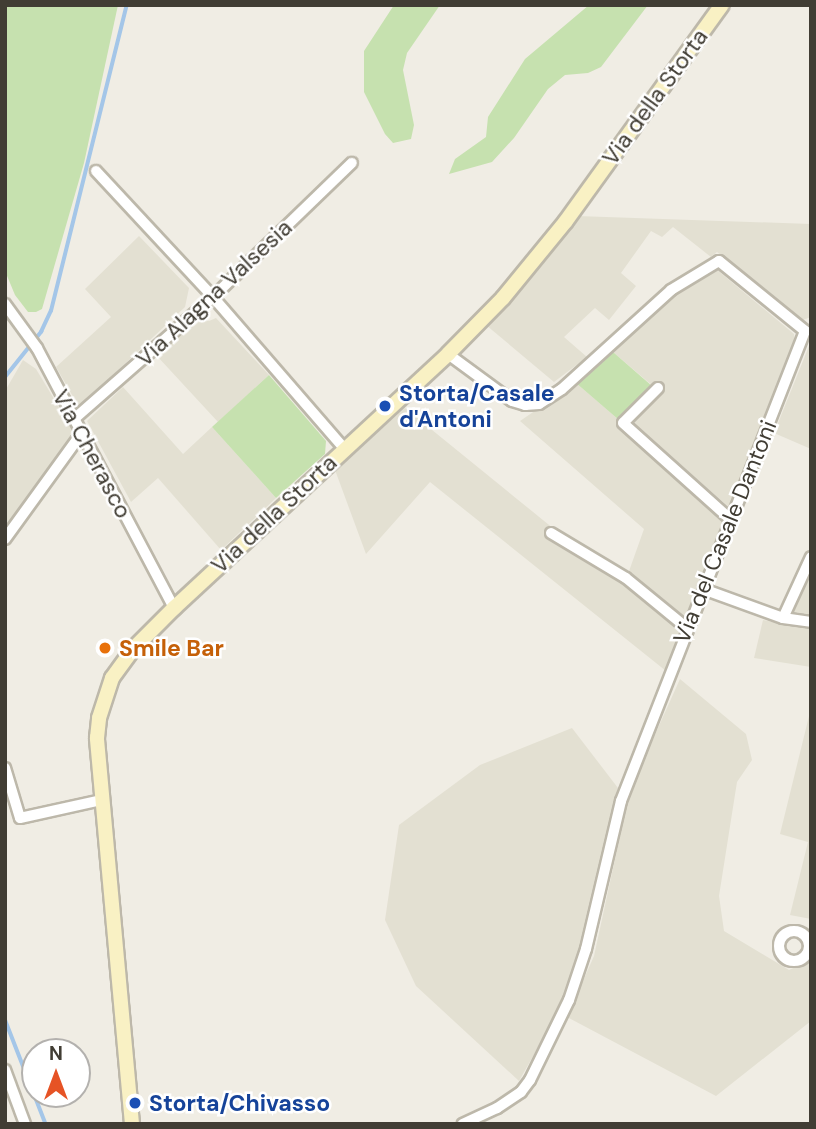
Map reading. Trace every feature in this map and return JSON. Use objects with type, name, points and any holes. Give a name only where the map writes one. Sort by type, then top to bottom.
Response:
[{"type":"main road","name":"Via della Storta","points":[[132,1124],[97,738],[105,695],[122,662],[174,608],[448,354],[536,260],[722,5]]},
{"type":"street","name":"Via Alagna Valsesia","points":[[74,419],[213,297],[352,163]]},
{"type":"street","points":[[96,171],[213,297],[344,448]]},
{"type":"street","name":"Via del Casale Dantoni","points":[[448,354],[512,401],[525,405],[539,404],[562,389],[671,290],[719,261],[808,328],[687,628],[621,801],[586,949],[569,1000],[530,1080],[521,1092],[497,1108],[462,1124]]},
{"type":"street","name":"Via Cherasco","points":[[5,304],[37,348],[174,608]]},
{"type":"street","points":[[658,388],[623,423],[731,520]]},
{"type":"street","points":[[5,539],[81,434]]},
{"type":"street","points":[[551,533],[626,578],[687,628]]},
{"type":"street","points":[[783,618],[811,558]]},
{"type":"street","points":[[703,589],[783,618],[811,622]]},
{"type":"street","points":[[5,768],[20,818],[102,800]]},
{"type":"street","points":[[5,1070],[25,1124]]},
{"type":"shaded area","points":[[577,216],[811,224],[811,317],[800,321],[717,252],[711,257],[673,227],[662,237],[651,231],[621,273],[636,286],[609,320],[595,308],[564,337],[587,357],[554,382],[486,325],[523,287]]},
{"type":"shaded area","points":[[139,236],[189,288],[185,307],[79,407],[56,367],[111,317],[85,289]]},
{"type":"shaded area","points":[[716,269],[794,334],[795,343],[729,507],[633,424],[661,393],[613,352],[664,303]]},
{"type":"shaded area","points":[[197,317],[209,321],[216,318],[269,375],[218,422],[157,356]]},
{"type":"shaded area","points":[[811,341],[811,449],[774,433]]},
{"type":"shaded area","points":[[23,360],[36,369],[74,432],[5,527],[5,391]]},
{"type":"shaded area","points":[[576,383],[619,420],[617,425],[724,520],[685,618],[628,574],[644,529],[520,421]]},
{"type":"shaded area","points":[[123,387],[183,454],[212,427],[276,498],[221,550],[158,478],[131,502],[87,421]]},
{"type":"shaded area","points":[[405,408],[554,529],[548,537],[621,581],[680,628],[666,671],[430,482],[366,554],[335,470]]},
{"type":"shaded area","points":[[811,572],[811,617],[792,614]]},
{"type":"shaded area","points":[[763,620],[811,629],[811,667],[754,658]]},
{"type":"shaded area","points":[[680,679],[746,734],[752,760],[737,782],[719,896],[724,931],[789,970],[811,960],[811,1021],[716,1096],[567,1017],[594,956],[630,790]]},
{"type":"shaded area","points":[[811,708],[811,919],[790,915],[808,842],[780,834]]},
{"type":"shaded area","points":[[572,728],[618,788],[574,977],[558,1012],[519,1081],[416,986],[385,920],[399,825],[480,765]]},
{"type":"green space","points":[[5,5],[118,5],[84,163],[42,309],[36,312],[28,312],[15,295],[5,271]]},
{"type":"green space","points":[[394,5],[440,5],[407,53],[403,70],[414,125],[411,139],[393,143],[385,134],[364,92],[364,51]]},
{"type":"green space","points":[[589,5],[648,5],[601,67],[588,73],[565,75],[548,89],[514,138],[492,162],[449,174],[455,159],[486,137],[488,117],[525,59]]},
{"type":"green space","points":[[613,352],[652,386],[619,420],[576,383]]},
{"type":"green space","points":[[269,375],[326,441],[325,454],[276,498],[212,427]]},
{"type":"waterway","points":[[5,377],[41,332],[51,311],[127,5]]},
{"type":"waterway","points":[[5,1019],[46,1124]]},
{"type":"place","name":"Storta/Casale d'Antoni","points":[[385,406]]},
{"type":"place","name":"Smile Bar","points":[[105,648]]},
{"type":"place","name":"Storta/Chivasso","points":[[135,1103]]}]
